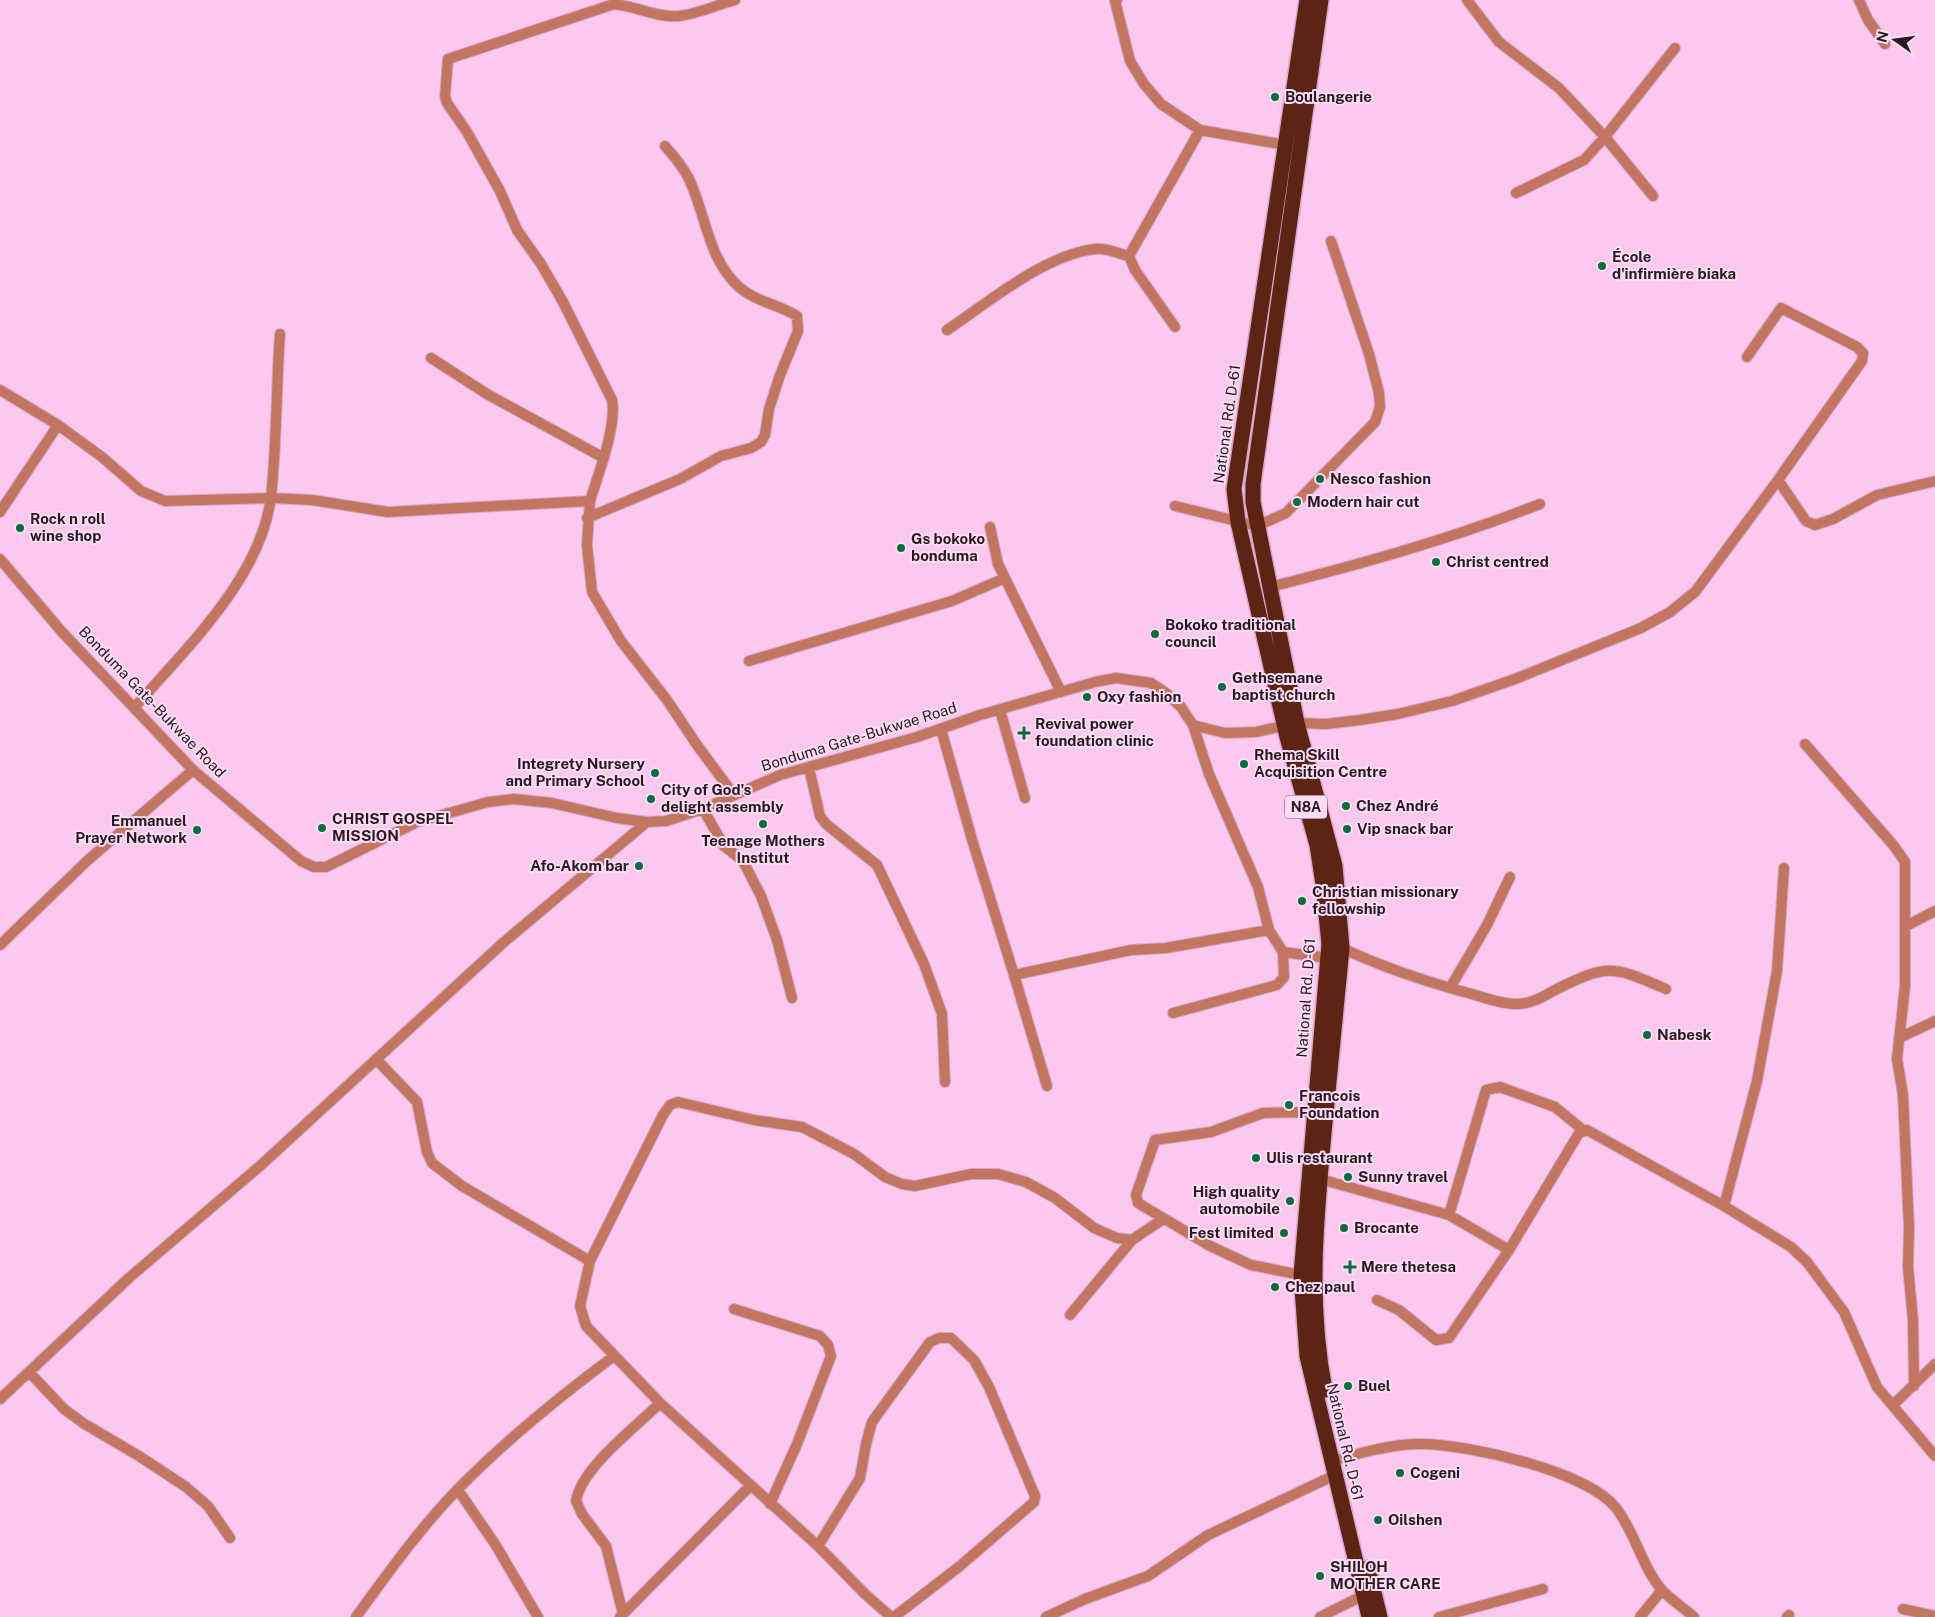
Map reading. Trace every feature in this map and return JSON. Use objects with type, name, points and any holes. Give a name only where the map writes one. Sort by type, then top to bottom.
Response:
[{"type":"highway","name":"National Rd. D-61","points":[[1307,0],[1234,489],[1238,522],[1291,724],[1335,866],[1342,948],[1320,1179],[1313,1275],[1318,1353],[1336,1465],[1369,1617]]},
{"type":"highway","name":"National Rd. D-61","points":[[1321,0],[1252,502],[1270,588],[1291,724],[1317,845],[1329,944],[1301,1275],[1307,1356],[1380,1617]]},
{"type":"street","points":[[734,794],[697,746],[667,700],[622,641],[592,592],[586,545],[587,518],[590,501],[604,458],[614,409],[612,400],[563,302],[518,230],[500,191],[445,96],[448,59],[614,2],[665,15],[679,16],[735,0]]},
{"type":"street","points":[[1117,0],[1115,1],[1130,61],[1144,84],[1161,104],[1200,130],[1286,145]]},
{"type":"street","points":[[1467,0],[1499,42],[1559,88],[1605,137],[1653,196]]},
{"type":"street","points":[[1859,0],[1868,20],[1885,44]]},
{"type":"street","points":[[1516,193],[1584,160],[1605,137],[1675,48]]},
{"type":"street","points":[[1129,256],[1200,130]]},
{"type":"street","points":[[587,518],[680,479],[721,456],[751,448],[761,442],[765,434],[769,409],[780,375],[798,331],[797,316],[784,307],[753,297],[739,287],[722,268],[688,178],[665,146]]},
{"type":"street","points":[[1175,506],[1257,526],[1286,513],[1375,422],[1380,407],[1370,354],[1331,241]]},
{"type":"street","points":[[947,330],[1030,275],[1066,257],[1097,248],[1129,256]]},
{"type":"street","points":[[1129,256],[1135,270],[1175,327]]},
{"type":"street","points":[[1193,725],[1208,730],[1242,734],[1291,724],[1326,724],[1398,714],[1452,701],[1515,679],[1642,628],[1670,612],[1695,592],[1778,480],[1862,361],[1862,353],[1857,348],[1781,308],[1747,357]]},
{"type":"street","points":[[136,707],[234,589],[248,566],[264,526],[271,498],[280,334]]},
{"type":"street","points":[[431,358],[487,394],[604,458]]},
{"type":"street","points":[[0,390],[58,425],[102,457],[141,491],[165,501],[271,498],[312,500],[388,512],[590,501]]},
{"type":"street","points":[[0,512],[58,425]]},
{"type":"street","points":[[1778,480],[1806,521],[1815,525],[1833,519],[1877,495],[1935,481]]},
{"type":"street","points":[[1270,588],[1370,562],[1478,528],[1540,504]]},
{"type":"street","points":[[990,527],[998,564],[1029,622],[1061,692]]},
{"type":"street","name":"Bonduma Gate-Bukwae Road","points":[[0,559],[62,632],[136,707],[194,770],[301,861],[314,867],[326,867],[417,822],[488,802],[514,799],[552,804],[617,818],[647,822],[666,821],[704,810],[734,794],[780,776],[1061,692],[1109,679],[1136,679],[1151,683],[1166,693],[1181,707],[1193,725],[1209,774],[1258,887],[1269,930],[1282,952]]},
{"type":"street","points":[[749,661],[952,601],[1005,578]]},
{"type":"street","points":[[1000,710],[1025,798]]},
{"type":"street","points":[[942,728],[973,843],[1047,1086]]},
{"type":"street","points":[[1804,744],[1894,846],[1905,862],[1905,986],[1897,1059],[1903,1095],[1910,1228],[1908,1266],[1913,1320],[1914,1386]]},
{"type":"street","points":[[809,768],[820,816],[826,824],[877,864],[924,964],[942,1014],[945,1082]]},
{"type":"street","points":[[0,945],[95,854],[194,770]]},
{"type":"street","points":[[704,810],[724,846],[743,861],[761,896],[777,940],[792,998]]},
{"type":"street","points":[[0,1399],[130,1278],[260,1166],[504,942],[647,822]]},
{"type":"street","points":[[1724,1206],[1757,1081],[1777,971],[1784,868]]},
{"type":"street","points":[[1450,988],[1487,924],[1510,878]]},
{"type":"street","points":[[1906,926],[1935,910]]},
{"type":"street","points":[[1014,975],[1097,956],[1131,950],[1166,948],[1269,930]]},
{"type":"street","points":[[1342,948],[1376,963],[1450,988],[1515,1004],[1533,1002],[1576,980],[1599,971],[1611,969],[1625,972],[1666,989]]},
{"type":"street","points":[[1173,1013],[1277,985],[1284,977],[1282,952],[1328,958]]},
{"type":"street","points":[[1899,1038],[1935,1021]]},
{"type":"street","points":[[376,1059],[418,1102],[427,1152],[432,1163],[462,1186],[590,1261]]},
{"type":"street","points":[[1449,1215],[1486,1090],[1500,1087],[1555,1106],[1583,1130],[1724,1206],[1791,1247],[1807,1262],[1844,1312],[1877,1387],[1935,1456]]},
{"type":"street","points":[[818,1546],[860,1478],[872,1422],[930,1342],[939,1338],[950,1338],[974,1360],[989,1387],[1035,1496],[1034,1502],[960,1566],[892,1617],[865,1594],[818,1546],[660,1403],[614,1356],[586,1326],[580,1306],[590,1261],[670,1105],[678,1102],[754,1120],[802,1127],[854,1154],[885,1177],[902,1184],[915,1186],[971,1174],[998,1174],[1026,1182],[1055,1198],[1094,1228],[1117,1238],[1132,1240]]},
{"type":"street","points":[[1301,1275],[1251,1265],[1163,1219],[1138,1203],[1136,1195],[1155,1140],[1211,1132],[1264,1112],[1314,1112]]},
{"type":"street","points":[[1377,1300],[1399,1310],[1436,1340],[1449,1338],[1509,1250],[1578,1133],[1583,1130]]},
{"type":"street","points":[[1320,1179],[1449,1215],[1509,1250]]},
{"type":"street","points":[[1070,1315],[1132,1240],[1163,1219]]},
{"type":"street","points":[[734,1309],[820,1336],[828,1344],[831,1356],[797,1444],[770,1504]]},
{"type":"street","points":[[356,1617],[408,1547],[458,1490],[551,1403],[614,1356]]},
{"type":"street","points":[[1893,1405],[1935,1364]]},
{"type":"street","points":[[30,1372],[64,1409],[83,1423],[139,1456],[186,1487],[208,1506],[230,1538]]},
{"type":"street","points":[[621,1616],[606,1546],[582,1514],[576,1501],[581,1484],[603,1459],[660,1403]]},
{"type":"street","points":[[1046,1617],[1085,1599],[1148,1576],[1208,1534],[1336,1465],[1393,1446],[1421,1444],[1463,1448],[1520,1460],[1560,1474],[1598,1493],[1615,1506],[1662,1590],[1694,1617]]},
{"type":"street","points":[[621,1616],[750,1486]]},
{"type":"street","points":[[458,1490],[495,1544],[538,1617]]},
{"type":"street","points":[[1439,1617],[1543,1589]]},
{"type":"street","points":[[1640,1617],[1662,1590]]},
{"type":"street","points":[[1320,1617],[1364,1595]]},
{"type":"street","points":[[1903,1609],[1935,1616]]},
{"type":"place","name":"Boulangerie","points":[[1275,97]]},
{"type":"place","name":"École d'infirmière biaka","points":[[1602,266]]},
{"type":"place","name":"Nesco fashion","points":[[1320,479]]},
{"type":"place","name":"Modern hair cut","points":[[1297,502]]},
{"type":"place","name":"Rock n roll wine shop","points":[[20,528]]},
{"type":"place","name":"Gs bokoko bonduma","points":[[901,548]]},
{"type":"place","name":"Christ centred","points":[[1436,562]]},
{"type":"place","name":"Bokoko traditional council","points":[[1155,634]]},
{"type":"place","name":"Gethsemane baptist church","points":[[1222,687]]},
{"type":"place","name":"Oxy fashion","points":[[1087,697]]},
{"type":"place","name":"Revival power foundation clinic","points":[[1024,733]]},
{"type":"place","name":"Rhema Skill Acquisition Centre","points":[[1244,764]]},
{"type":"place","name":"Integrety Nursery and Primary School","points":[[655,773]]},
{"type":"place","name":"City of God's delight assembly","points":[[651,799]]},
{"type":"place","name":"Chez André","points":[[1346,806]]},
{"type":"place","name":"Teenage Mothers Institut","points":[[763,824]]},
{"type":"place","name":"CHRIST GOSPEL MISSION","points":[[322,828]]},
{"type":"place","name":"Vip snack bar","points":[[1347,829]]},
{"type":"place","name":"Emmanuel Prayer Network","points":[[197,830]]},
{"type":"place","name":"Afo-Akom bar","points":[[639,866]]},
{"type":"place","name":"Christian missionary fellowship","points":[[1302,901]]},
{"type":"place","name":"Nabesk","points":[[1647,1035]]},
{"type":"place","name":"Francois Foundation","points":[[1289,1105]]},
{"type":"place","name":"Ulis restaurant","points":[[1256,1158]]},
{"type":"place","name":"Sunny travel","points":[[1348,1177]]},
{"type":"place","name":"High quality automobile","points":[[1290,1201]]},
{"type":"place","name":"Brocante","points":[[1344,1228]]},
{"type":"place","name":"Fest limited","points":[[1284,1233]]},
{"type":"place","name":"Mere thetesa","points":[[1350,1267]]},
{"type":"place","name":"Chez paul","points":[[1275,1287]]},
{"type":"place","name":"Buel","points":[[1348,1386]]},
{"type":"place","name":"Cogeni","points":[[1400,1473]]},
{"type":"place","name":"Oilshen","points":[[1378,1520]]},
{"type":"place","name":"SHILOH MOTHER CARE","points":[[1320,1576]]}]
